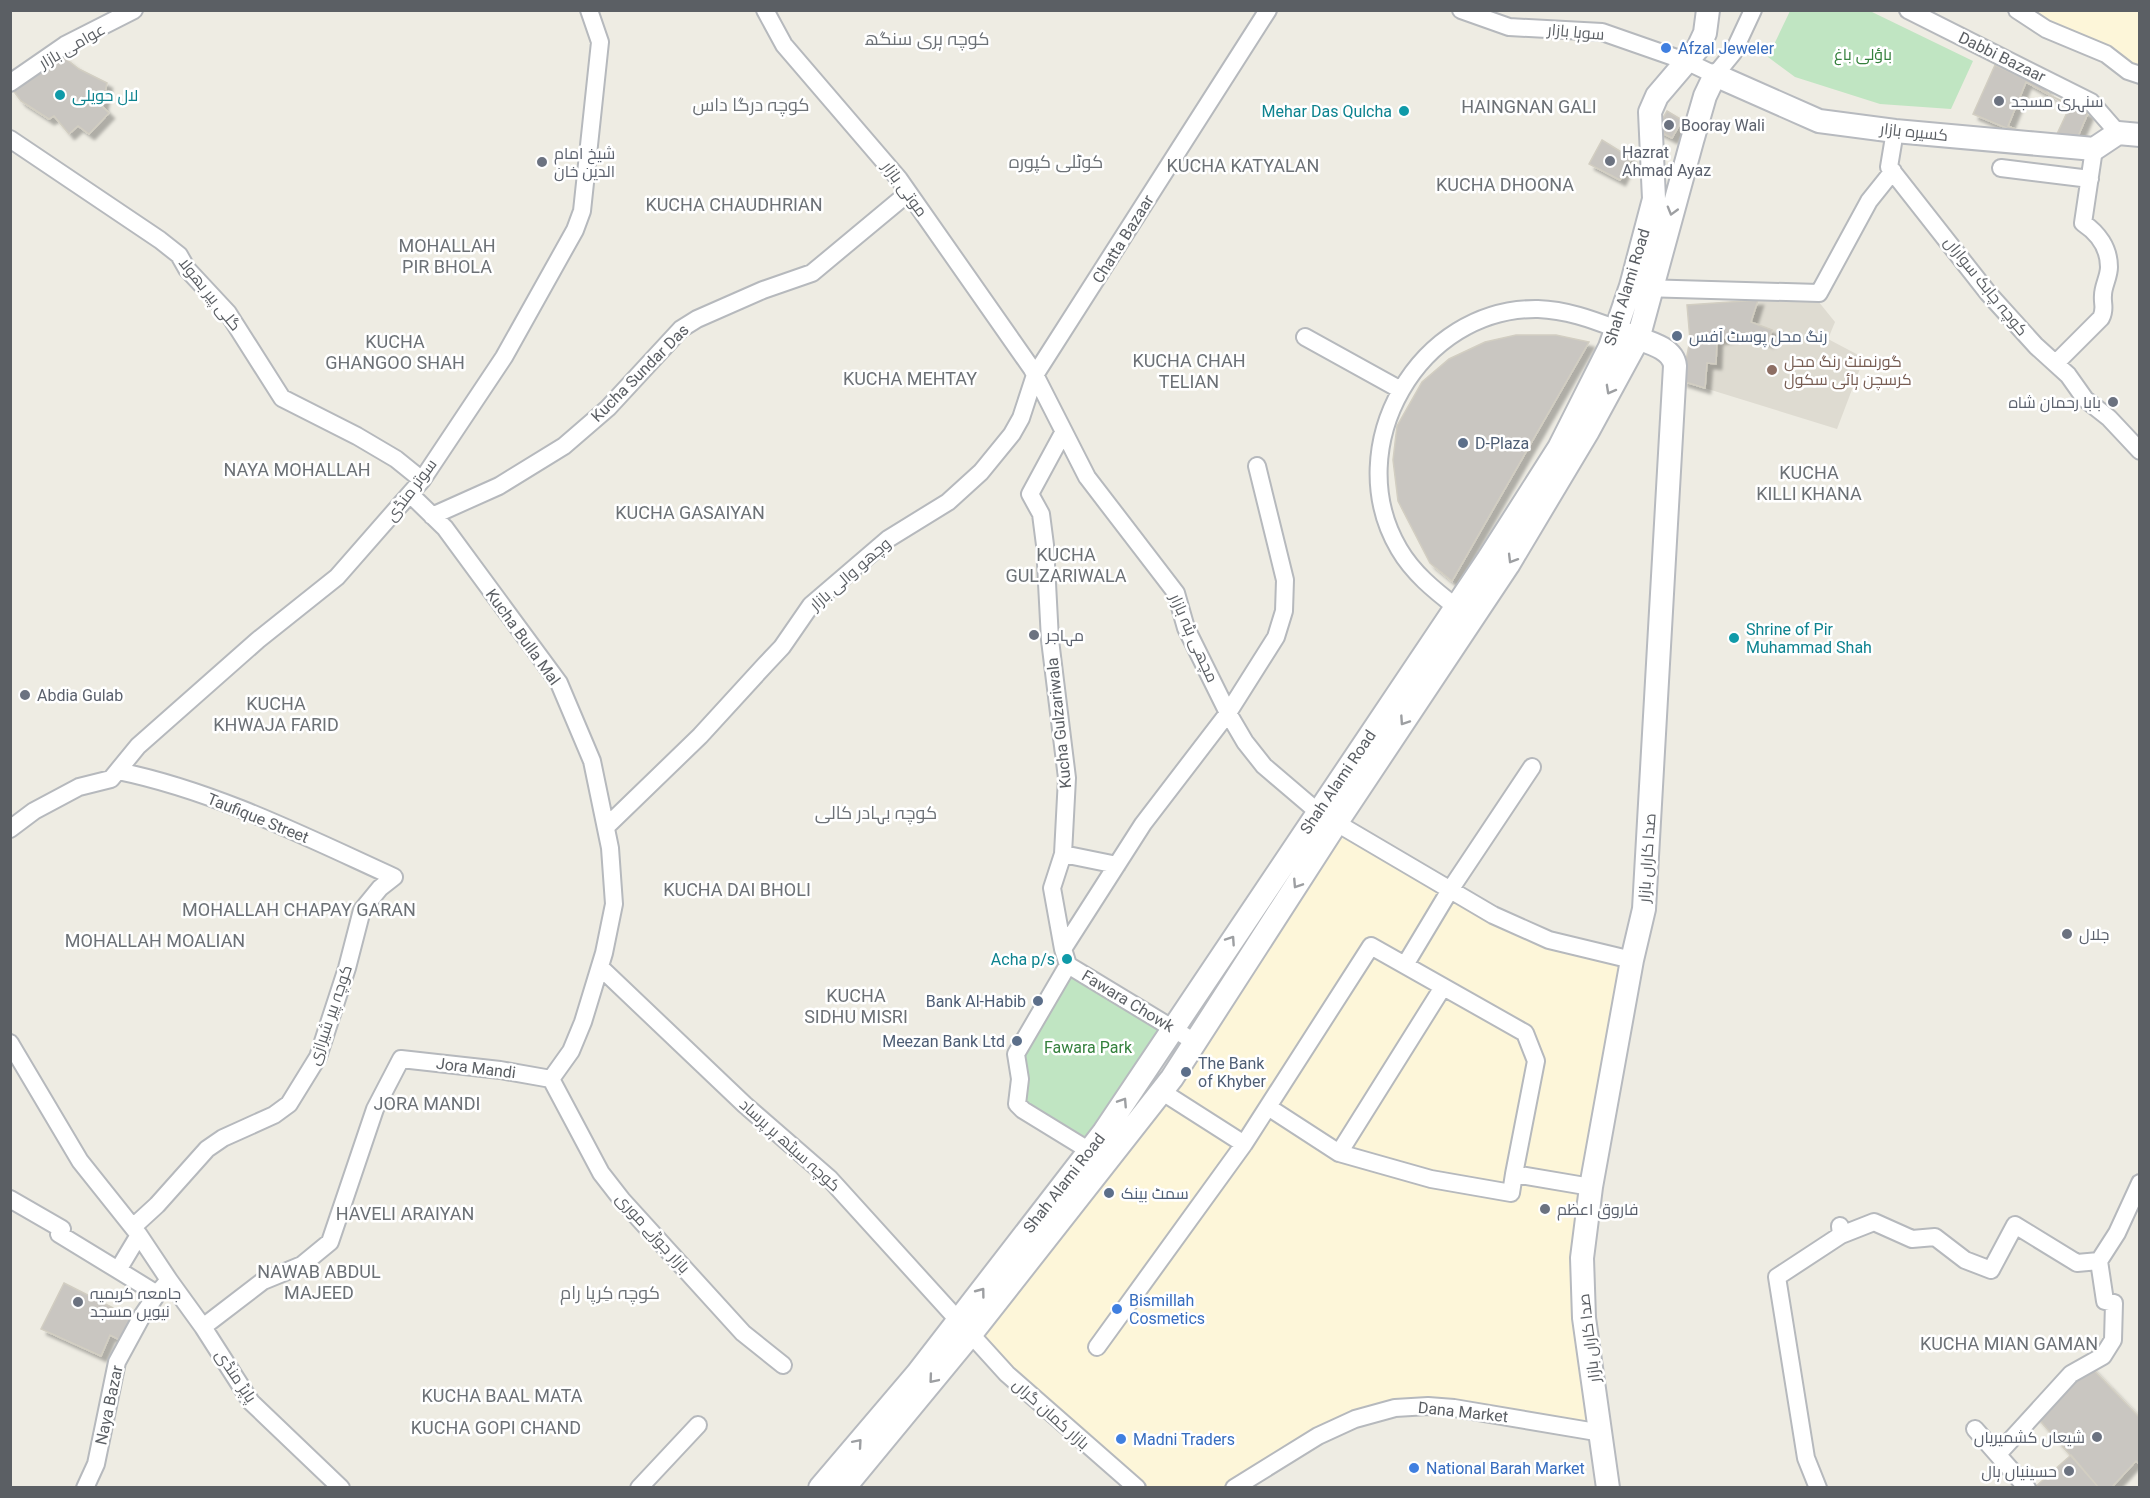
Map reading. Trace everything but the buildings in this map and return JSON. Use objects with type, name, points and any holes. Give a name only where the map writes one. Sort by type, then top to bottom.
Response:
[{"type":"street","name":"عوامی بازار","points":[[10,83],[65,45],[134,10]]},
{"type":"street","name":"سوتر منڈی","points":[[10,829],[34,811],[79,787],[111,779],[138,746],[258,640],[337,577],[422,480],[504,357],[575,230],[582,211],[600,42],[589,10]]},
{"type":"street","name":"موتی بازار","points":[[765,10],[784,45],[879,153],[1035,375]]},
{"type":"street","name":"Chatta Bazaar","points":[[1035,375],[1268,10]]},
{"type":"street","name":"سوہا بازار","points":[[1461,10],[1509,27],[1602,32],[1688,62],[1715,75]]},
{"type":"street","name":"Shah Alami Road","points":[[1098,1155],[1104,1132],[1172,1027],[1327,817],[1508,565],[1588,431],[1638,339],[1641,288],[1654,199],[1650,112],[1657,96],[1688,62],[1706,33],[1708,10]]},
{"type":"street","name":"Shah Alami Road","points":[[844,1488],[1098,1155],[1161,1091],[1195,1042],[1327,817],[1456,607],[1559,448],[1617,329],[1641,288],[1692,141],[1705,96],[1715,75],[1732,53],[1753,10]]},
{"type":"street","name":"Dabbi Bazaar","points":[[1908,10],[2091,102],[2129,134]]},
{"type":"street","points":[[2017,10],[2046,29],[2106,54],[2128,71],[2139,75]]},
{"type":"street","name":"کسیرہ بازار","points":[[1715,75],[1819,121],[1895,131],[2094,149]]},
{"type":"street","points":[[1641,288],[1819,293],[1869,201],[1893,171],[1889,167],[1895,131]]},
{"type":"street","points":[[2056,363],[2101,318],[2105,309],[2102,297],[2109,267],[2105,247],[2096,232],[2083,223],[2094,149],[2129,134]]},
{"type":"street","name":"گلی پیر بھولا","points":[[10,139],[152,234],[178,255],[187,269],[228,313],[282,398],[357,436],[396,459],[422,480]]},
{"type":"street","points":[[2001,168],[2090,179]]},
{"type":"street","name":"کوچہ چابک سواراں","points":[[1893,171],[1989,293],[2036,346],[2056,363],[2085,399],[2109,418],[2139,451]]},
{"type":"street","name":"Kucha Sundar Das","points":[[432,516],[499,486],[564,446],[609,408],[681,329],[697,319],[763,290],[812,273],[907,194]]},
{"type":"street","points":[[1456,607],[1423,581],[1398,548],[1383,509],[1378,468],[1384,427],[1399,389],[1425,356],[1449,338],[1496,315],[1537,309],[1578,314],[1617,329]]},
{"type":"street","name":"صدا کاراں بازار","points":[[1608,1488],[1584,1318],[1582,1258],[1591,1187],[1632,960],[1644,909],[1675,366],[1674,360],[1663,349],[1617,329]]},
{"type":"street","points":[[1305,337],[1399,389]]},
{"type":"street","name":"مچھی ہٹہ بازار","points":[[1035,375],[1087,477],[1176,593],[1186,628],[1228,713],[1245,742],[1264,765],[1327,817],[1493,915],[1549,940],[1632,960]]},
{"type":"street","name":"وچھو والی بازار","points":[[607,826],[716,718],[782,646],[811,605],[888,539],[948,502],[981,472],[1012,434],[1021,418],[1035,375]]},
{"type":"street","name":"Kucha Gulzariwala","points":[[1063,433],[1030,494],[1041,514],[1045,545],[1050,646],[1067,778],[1063,854],[1052,888],[1065,957]]},
{"type":"street","points":[[1065,957],[1143,824],[1228,713],[1276,637],[1284,611],[1285,580],[1257,466]]},
{"type":"street","name":"Kucha Bulla Mal","points":[[411,495],[445,528],[559,683],[592,761],[607,826],[614,904],[600,967],[583,1022],[571,1051],[551,1079]]},
{"type":"street","points":[[1405,965],[1450,890],[1532,767]]},
{"type":"street","name":"Taufique Street","points":[[118,771],[165,782],[244,810],[394,877]]},
{"type":"street","points":[[1063,854],[1117,865]]},
{"type":"street","name":"کوچہ پیر شیرازی","points":[[118,1270],[136,1231],[207,1149],[223,1138],[274,1115],[289,1104],[318,1057],[347,968],[362,910],[380,888],[394,877]]},
{"type":"street","points":[[1097,1347],[1244,1143],[1371,946],[1525,1033],[1536,1062],[1511,1192],[1431,1179],[1339,1153],[1268,1107]]},
{"type":"street","name":"Fawara Chowk","points":[[1098,1155],[1023,1110],[1017,1104],[1020,1079],[1016,1054],[1065,957],[1195,1042]]},
{"type":"street","name":"کوچہ سیٹھ ہر پرساد","points":[[600,967],[745,1105],[829,1178],[965,1328]]},
{"type":"street","points":[[1339,1153],[1443,987]]},
{"type":"street","points":[[10,1044],[80,1161],[136,1231]]},
{"type":"street","name":"Jora Mandi","points":[[204,1327],[263,1281],[302,1265],[330,1242],[375,1109],[401,1059],[500,1070],[551,1079]]},
{"type":"street","name":"بازار جوڑے موری","points":[[551,1079],[601,1173],[622,1200],[743,1333],[783,1365]]},
{"type":"street","points":[[1161,1091],[1244,1143]]},
{"type":"street","points":[[1514,1174],[1591,1187]]},
{"type":"street","points":[[1998,1454],[2071,1374],[2103,1356],[2113,1340],[2114,1303],[2105,1301],[2099,1261],[2117,1233],[2139,1183]]},
{"type":"street","points":[[10,1199],[62,1229],[59,1234],[157,1294]]},
{"type":"street","points":[[1818,1488],[1806,1458],[1777,1276],[1841,1230],[1874,1222],[1912,1239],[1935,1237],[1965,1260],[1991,1270],[2015,1225],[2077,1263],[2099,1261]]},
{"type":"street","name":"پاپڑ منڈی","points":[[136,1231],[204,1327],[251,1402],[341,1488]]},
{"type":"street","name":"Naya Bazar","points":[[85,1488],[96,1464],[117,1362],[142,1316],[169,1280]]},
{"type":"street","name":"Shah Alami Road","points":[[820,1488],[965,1328]]},
{"type":"street","name":"بازار کمان گراں","points":[[965,1328],[1007,1374],[1137,1488]]},
{"type":"street","name":"Dana Market","points":[[1234,1488],[1318,1436],[1355,1419],[1395,1408],[1428,1406],[1454,1408],[1602,1433]]},
{"type":"street","points":[[639,1488],[698,1425]]},
{"type":"street","points":[[1975,1429],[2027,1488]]},
{"type":"shaded area","points":[[2017,11],[2139,11],[2139,72]]},
{"type":"shaded area","name":"گورنمنٹ رنگ محل کرسچن ہائی سکول","points":[[1814,296],[1835,322],[1828,339],[1864,358],[1837,429],[1682,381],[1690,340],[1687,305]]},
{"type":"shaded area","points":[[1340,819],[1493,915],[1632,960],[1582,1258],[1602,1433],[1454,1408],[1355,1419],[1234,1487],[1138,1487],[971,1334],[1161,1091]]},
{"type":"green space","name":"باؤلی باغ","points":[[1790,11],[1870,11],[1973,61],[1951,109],[1880,104],[1795,77],[1768,57]]},
{"type":"green space","name":"Fawara Park","points":[[1068,965],[1172,1027],[1089,1150],[1023,1110],[1017,1070]]},
{"type":"place","name":"Afzal Jeweler","points":[[1666,48]]},
{"type":"place","name":"لال حویلی","points":[[60,95]]},
{"type":"place","name":"سنہری مسجد","points":[[1999,101]]},
{"type":"place","name":"Mehar Das Qulcha","points":[[1404,111]]},
{"type":"place","name":"Booray Wali","points":[[1669,125]]},
{"type":"place","name":"Hazrat Ahmad Ayaz","points":[[1610,161]]},
{"type":"place","name":"شیخ امام الدین خان","points":[[542,162]]},
{"type":"place","name":"رنگ محل پوسٹ آفس","points":[[1677,336]]},
{"type":"place","name":"گورنمنٹ رنگ محل کرسچن ہائی سکول","points":[[1772,370]]},
{"type":"place","name":"بابا رحمان شاہ","points":[[2113,402]]},
{"type":"place","name":"D-Plaza","points":[[1463,443]]},
{"type":"place","name":"مہاجر","points":[[1034,635]]},
{"type":"place","name":"Shrine of Pir Muhammad Shah","points":[[1734,638]]},
{"type":"place","name":"Abdia Gulab","points":[[25,695]]},
{"type":"place","name":"جلال","points":[[2067,934]]},
{"type":"place","name":"Acha p/s","points":[[1067,959]]},
{"type":"place","name":"Bank Al-Habib","points":[[1038,1001]]},
{"type":"place","name":"Meezan Bank Ltd","points":[[1017,1041]]},
{"type":"place","name":"The Bank of Khyber","points":[[1186,1072]]},
{"type":"place","name":"سمٹ بینک","points":[[1109,1193]]},
{"type":"place","name":"فاروق اعظم","points":[[1545,1209]]},
{"type":"place","name":"جامعہ کریمیہ نیویں مسجد","points":[[78,1302]]},
{"type":"place","name":"Bismillah Cosmetics","points":[[1117,1309]]},
{"type":"place","name":"شیعاں کشمیریاں","points":[[2097,1437]]},
{"type":"place","name":"Madni Traders","points":[[1121,1439]]},
{"type":"place","name":"National Barah Market","points":[[1414,1468]]},
{"type":"place","name":"حسینیاں ہال","points":[[2069,1471]]},
{"type":"district","name":"کوچہ ہری سنگھ","points":[[927,38]]},
{"type":"district","name":"کوچہ درگا داس","points":[[751,104]]},
{"type":"district","name":"HAINGNAN GALI","points":[[1529,106]]},
{"type":"district","name":"کوٹلی کپورہ","points":[[1056,161]]},
{"type":"district","name":"KUCHA KATYALAN","points":[[1243,165]]},
{"type":"district","name":"KUCHA DHOONA","points":[[1505,184]]},
{"type":"district","name":"KUCHA CHAUDHRIAN","points":[[734,204]]},
{"type":"district","name":"MOHALLAH PIR BHOLA","points":[[447,255]]},
{"type":"district","name":"KUCHA GHANGOO SHAH","points":[[395,351]]},
{"type":"district","name":"KUCHA CHAH TELIAN","points":[[1189,370]]},
{"type":"district","name":"KUCHA MEHTAY","points":[[910,378]]},
{"type":"district","name":"NAYA MOHALLAH","points":[[297,469]]},
{"type":"district","name":"KUCHA KILLI KHANA","points":[[1809,482]]},
{"type":"district","name":"KUCHA GASAIYAN","points":[[690,512]]},
{"type":"district","name":"KUCHA GULZARIWALA","points":[[1066,564]]},
{"type":"district","name":"KUCHA KHWAJA FARID","points":[[276,713]]},
{"type":"district","name":"کوچہ بہادر کالی","points":[[876,812]]},
{"type":"district","name":"KUCHA DAI BHOLI","points":[[737,889]]},
{"type":"district","name":"MOHALLAH CHAPAY GARAN","points":[[299,909]]},
{"type":"district","name":"MOHALLAH MOALIAN","points":[[155,940]]},
{"type":"district","name":"KUCHA SIDHU MISRI","points":[[856,1005]]},
{"type":"district","name":"JORA MANDI","points":[[427,1103]]},
{"type":"district","name":"HAVELI ARAIYAN","points":[[405,1213]]},
{"type":"district","name":"NAWAB ABDUL MAJEED","points":[[319,1281]]},
{"type":"district","name":"کوچہ کِرپا رام","points":[[610,1292]]},
{"type":"district","name":"KUCHA MIAN GAMAN","points":[[2009,1343]]},
{"type":"district","name":"KUCHA BAAL MATA","points":[[502,1395]]},
{"type":"district","name":"KUCHA GOPI CHAND","points":[[496,1427]]}]
